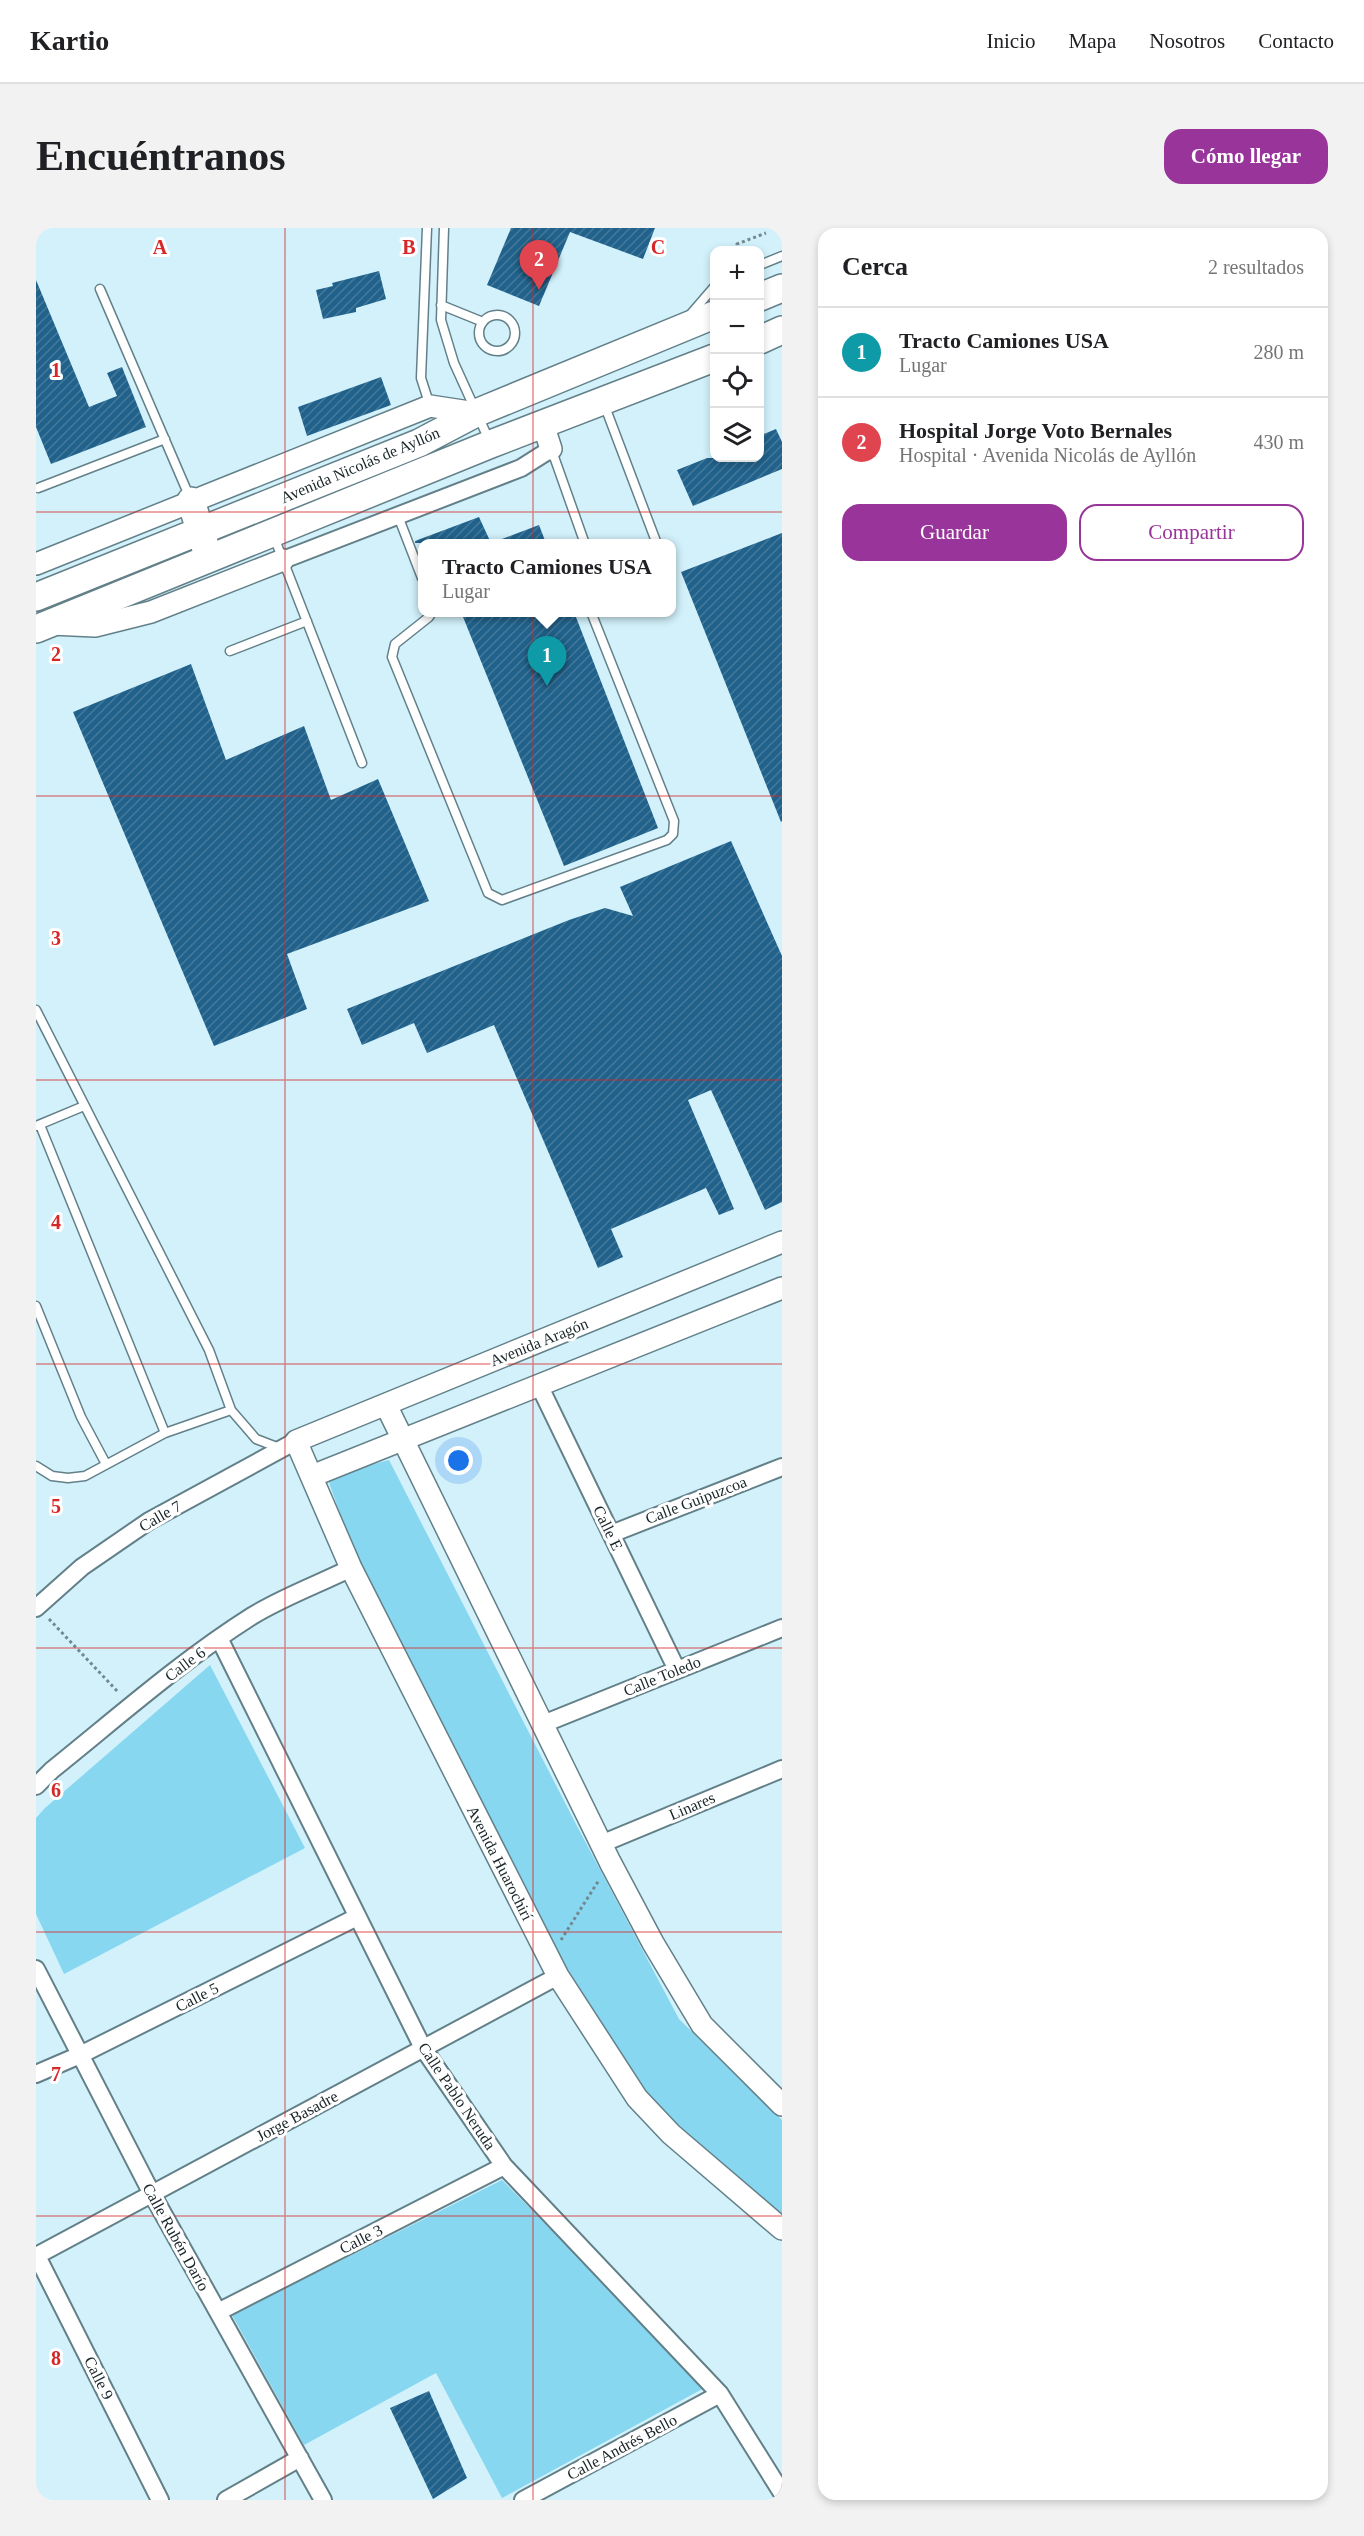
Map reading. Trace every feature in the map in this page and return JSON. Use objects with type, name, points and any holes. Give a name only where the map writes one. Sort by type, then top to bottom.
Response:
[{"type":"main road","points":[[764,295],[782,288]]},
{"type":"main road","name":"Avenida Nicolás de Ayllón","points":[[36,597],[419,443],[476,413],[710,317]]},
{"type":"main road","points":[[764,338],[782,330]]},
{"type":"main road","name":"Avenida Nicolás de Ayllón","points":[[42,626],[490,444],[710,360]]},
{"type":"main road","points":[[191,501],[209,558]]},
{"type":"street","points":[[430,406],[476,413]]},
{"type":"street","name":"Avenida Nicolás de Ayllón","points":[[36,564],[430,406]]},
{"type":"street","points":[[543,423],[551,449]]},
{"type":"street","name":"Avenida Nicolás de Ayllón","points":[[42,626],[95,626],[151,612],[521,468],[551,449]]},
{"type":"street","name":"Avenida Aragón","points":[[289,1445],[782,1242]]},
{"type":"street","points":[[312,1476],[782,1288]]},
{"type":"street","name":"Calle E","points":[[539,1385],[677,1670]]},
{"type":"street","points":[[386,1405],[606,1853],[693,2012],[702,2025],[782,2104]]},
{"type":"street","name":"Avenida Huarochirí","points":[[289,1445],[312,1476],[351,1568],[553,1968],[638,2098],[671,2134],[782,2229]]},
{"type":"street","name":"Calle 7","points":[[37,1608],[82,1567],[149,1521],[289,1445]]},
{"type":"street","name":"Calle Guipuzcoa","points":[[611,1534],[782,1467]]},
{"type":"street","name":"Calle 6","points":[[36,1786],[52,1770],[131,1706],[219,1638],[254,1615],[351,1568]]},
{"type":"street","name":"Calle Toledo","points":[[543,1724],[782,1628]]},
{"type":"street","name":"Calle Pablo Neruda","points":[[219,1638],[423,2048],[504,2166],[720,2394],[782,2493]]},
{"type":"street","name":"Linares","points":[[606,1853],[782,1769]]},
{"type":"street","name":"Calle 5","points":[[36,2074],[80,2055],[357,1917]]},
{"type":"street","name":"Jorge Basadre","points":[[36,2256],[423,2048],[553,1968]]},
{"type":"street","name":"Calle Rubén Darío","points":[[36,1969],[152,2193],[323,2500]]},
{"type":"street","name":"Calle 3","points":[[218,2312],[504,2166]]},
{"type":"street","name":"Calle 9","points":[[36,2256],[160,2500]]},
{"type":"street","name":"Calle Andrés Bello","points":[[523,2500],[720,2394]]},
{"type":"street","points":[[226,2500],[300,2458]]},
{"type":"lane","points":[[427,228],[422,378],[430,406]]},
{"type":"lane","points":[[444,228],[441,320],[454,363],[490,444]]},
{"type":"lane","points":[[764,263],[782,256]]},
{"type":"lane","points":[[100,289],[191,501]]},
{"type":"lane","points":[[678,330],[710,292]]},
{"type":"lane","points":[[441,305],[483,322]]},
{"type":"lane","points":[[494,316],[500,316],[509,321],[513,326],[514,337],[508,347],[498,351],[483,345],[479,333],[483,322],[494,316]]},
{"type":"lane","points":[[602,400],[655,539]]},
{"type":"lane","points":[[38,488],[165,439]]},
{"type":"lane","points":[[551,449],[584,539]]},
{"type":"lane","points":[[398,516],[418,566]]},
{"type":"lane","points":[[273,532],[363,763]]},
{"type":"lane","points":[[429,617],[394,644],[392,657],[488,893],[502,900],[666,840],[673,834],[674,820],[593,617]]},
{"type":"lane","points":[[230,651],[307,621]]},
{"type":"lane","points":[[36,1010],[209,1350],[231,1410],[256,1439],[289,1445]]},
{"type":"lane","points":[[84,1106],[38,1126],[165,1433]]},
{"type":"lane","points":[[36,1306],[81,1417],[106,1464]]},
{"type":"lane","points":[[36,1466],[52,1476],[68,1478],[85,1476],[165,1433],[231,1410]]},
{"type":"path","points":[[738,246],[737,244],[766,233]]},
{"type":"path","points":[[37,1608],[131,1706]]},
{"type":"path","points":[[553,1968],[606,1853]]},
{"type":"shaded area","points":[[389,1460],[679,2019],[782,2120],[782,2214],[668,2119],[640,2089],[567,1968],[360,1569],[327,1477]]},
{"type":"shaded area","points":[[210,1665],[305,1848],[64,1974],[36,1914],[36,1818]]},
{"type":"shaded area","points":[[502,2180],[706,2387],[502,2498],[436,2373],[304,2445],[232,2315]]},
{"type":"building","points":[[511,228],[655,228],[643,259],[570,232],[539,306],[487,285]]},
{"type":"building","points":[[379,271],[386,299],[356,308],[356,312],[323,319],[316,290],[333,286],[332,283]]},
{"type":"building","points":[[36,280],[89,407],[117,396],[107,373],[122,367],[146,427],[51,464],[36,427]]},
{"type":"building","points":[[381,377],[391,405],[307,436],[298,407]]},
{"type":"building","points":[[776,429],[782,442],[782,469],[693,506],[677,470],[707,458],[710,458],[710,462],[764,462],[764,434]]},
{"type":"building","points":[[479,517],[489,539],[420,539]]},
{"type":"building","points":[[539,525],[544,539],[502,539]]},
{"type":"building","points":[[782,533],[782,821],[781,822],[681,572]]},
{"type":"building","points":[[463,617],[576,617],[658,828],[564,866]]},
{"type":"building","points":[[191,664],[226,760],[304,726],[331,800],[378,779],[429,901],[287,954],[307,1009],[214,1046],[73,712]]},
{"type":"building","points":[[731,841],[782,956],[782,1202],[765,1210],[711,1090],[688,1100],[734,1209],[719,1215],[706,1188],[611,1229],[623,1257],[598,1268],[494,1025],[427,1053],[414,1023],[362,1045],[347,1009],[569,920],[605,908],[633,916],[620,887]]},
{"type":"building","points":[[429,2391],[467,2478],[433,2499],[390,2408]]},
{"type":"place","name":"Hospital Jorge Voto Bernales","points":[[539,290]]},
{"type":"place","name":"Tracto Camiones USA","points":[[547,686]]}]
